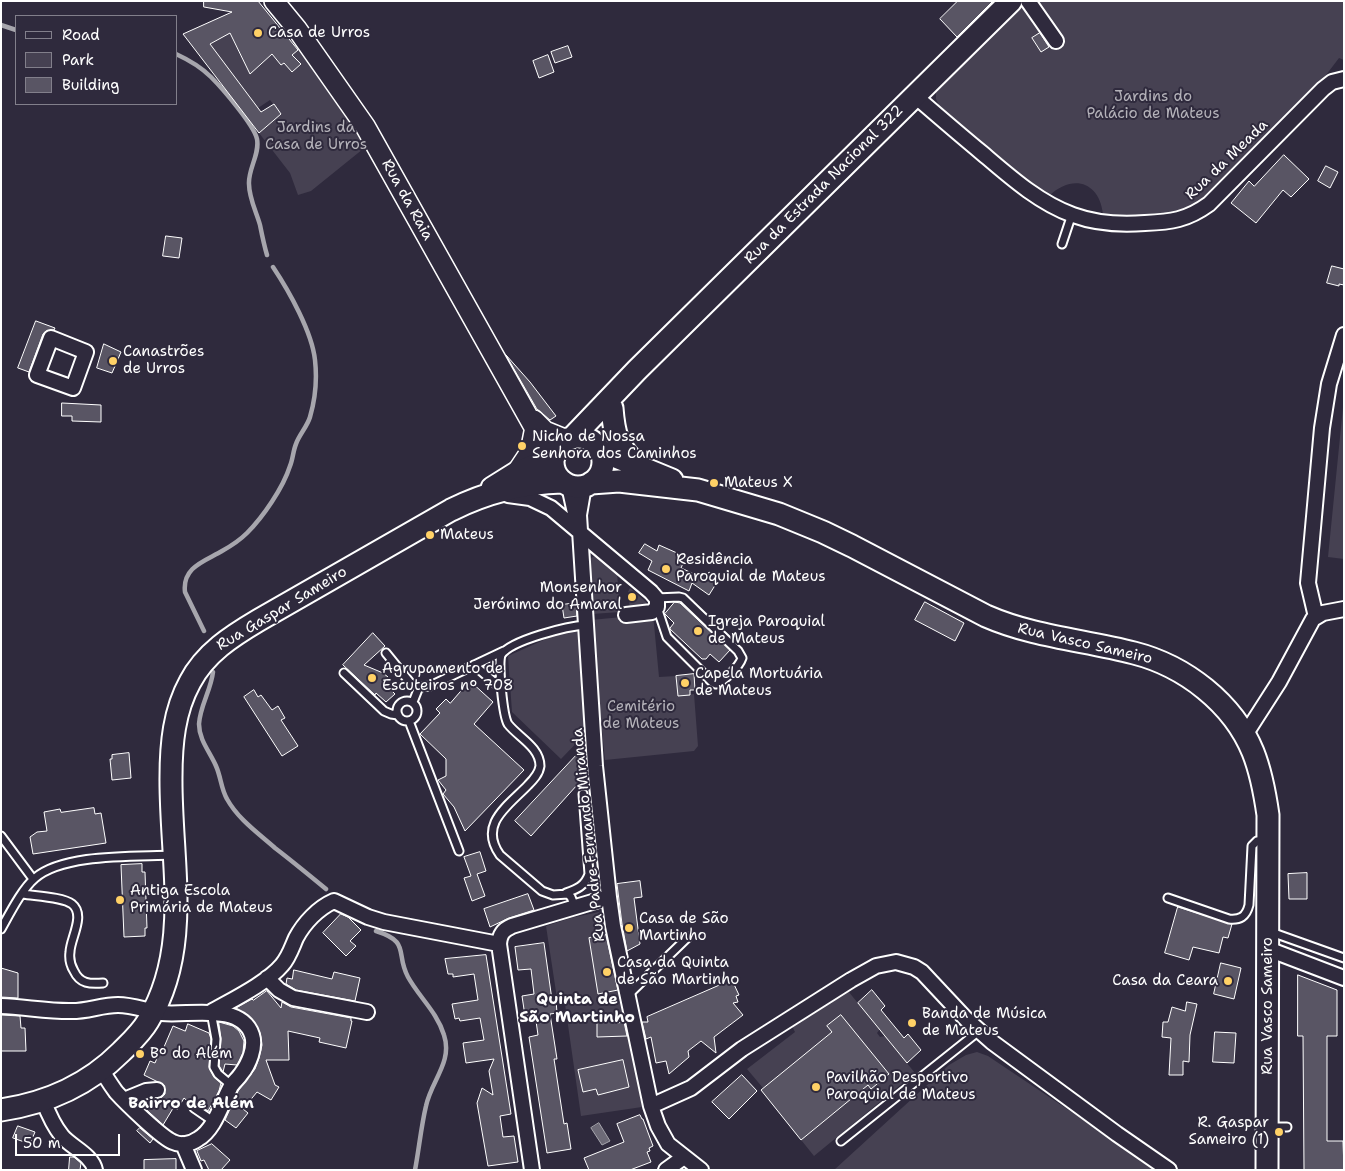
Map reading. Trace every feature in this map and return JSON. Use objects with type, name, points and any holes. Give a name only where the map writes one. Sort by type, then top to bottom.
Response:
[{"type":"main road","name":"Rua da Raia","points":[[274,1],[297,29],[366,126],[524,408]]},
{"type":"main road","name":"Rua da Estrada Nacional 322","points":[[637,370],[1011,1]]},
{"type":"main road","points":[[576,484],[600,472],[602,464],[597,447],[612,408],[637,370]]},
{"type":"main road","points":[[576,484],[554,470],[562,447],[637,370]]},
{"type":"main road","points":[[524,408],[542,440],[562,447]]},
{"type":"main road","points":[[524,408],[562,447]]},
{"type":"main road","points":[[612,408],[613,425],[618,442],[637,465]]},
{"type":"main road","points":[[516,473],[530,452],[535,427]]},
{"type":"main road","points":[[475,499],[516,473],[580,437],[637,465],[698,490]]},
{"type":"main road","points":[[475,499],[531,485],[618,481],[698,490]]},
{"type":"main road","name":"Rua Vasco Sameiro","points":[[698,490],[779,514],[823,532],[1008,626],[1134,653],[1155,660],[1197,682],[1229,713],[1245,735],[1253,753],[1261,777],[1268,815],[1268,940],[1278,1127],[1268,1170]]},
{"type":"main road","name":"Rua Gaspar Sameiro","points":[[1,1110],[33,1104],[68,1090],[102,1070],[137,1037],[153,1011],[168,977],[175,941],[171,762],[175,724],[181,702],[200,666],[212,652],[231,637],[441,516],[475,499]]},
{"type":"street","points":[[1028,1],[1056,41]]},
{"type":"street","name":"Rua da Meada","points":[[915,96],[1015,180],[1045,201],[1072,214],[1097,220],[1132,224],[1167,222],[1192,216],[1209,204],[1323,89],[1332,82],[1344,79]]},
{"type":"street","points":[[1316,617],[1308,583],[1322,428],[1329,384],[1344,335]]},
{"type":"street","name":"Rua Padre Fernando Miranda","points":[[576,484],[596,766],[609,897],[627,996],[651,1106],[662,1136],[675,1151],[701,1170]]},
{"type":"street","points":[[475,499],[510,495],[530,498],[551,508],[651,592],[657,602],[652,612],[626,615]]},
{"type":"street","points":[[1245,735],[1279,682],[1305,631],[1316,617],[1322,613],[1344,609]]},
{"type":"street","points":[[532,1170],[499,944],[502,932],[512,926],[609,897]]},
{"type":"street","points":[[211,1012],[276,972],[287,959],[296,939],[308,921],[326,904],[334,901],[368,918],[499,944]]},
{"type":"street","points":[[1268,940],[1344,978]]},
{"type":"street","points":[[651,1106],[691,1088],[747,1046],[851,980],[887,963],[896,962],[922,972],[979,1031],[1117,1134],[1169,1170]]},
{"type":"street","points":[[267,978],[279,990],[293,998],[367,1012]]},
{"type":"street","points":[[1,1006],[69,1011],[118,1005],[178,1014],[222,1013],[236,1018],[247,1026],[252,1035],[253,1045],[250,1058],[242,1074],[231,1085],[207,1131],[198,1139],[183,1144],[174,1143],[164,1137],[124,1100],[102,1070]]},
{"type":"street","points":[[124,1100],[146,1091],[157,1090]]},
{"type":"street","points":[[43,1100],[52,1123],[57,1130],[67,1142],[92,1162],[95,1170]]},
{"type":"street","points":[[183,1144],[194,1170]]},
{"type":"street","points":[[666,1170],[684,1157]]},
{"type":"lane","points":[[1062,244],[1072,214]]},
{"type":"lane","points":[[679,597],[683,598],[738,651],[742,658],[740,662],[722,681],[716,684],[712,682],[667,637],[657,602],[679,597]]},
{"type":"lane","points":[[386,653],[410,683],[419,687],[430,686],[548,632],[572,626],[587,625]]},
{"type":"lane","points":[[504,651],[500,658],[506,720],[536,753],[540,765],[536,776],[494,822],[491,834],[500,854],[536,887],[549,894],[566,893],[582,886],[586,881],[588,874],[583,794]]},
{"type":"lane","points":[[474,665],[502,689]]},
{"type":"lane","points":[[344,673],[384,711],[398,715]]},
{"type":"lane","points":[[413,702],[419,687]]},
{"type":"lane","points":[[406,700],[413,702],[418,710],[415,717],[409,721],[403,720],[398,715],[397,709],[400,703],[406,700]]},
{"type":"lane","points":[[409,721],[459,851]]},
{"type":"lane","points":[[1,836],[33,879]]},
{"type":"lane","points":[[1168,898],[1229,918],[1243,917],[1247,913],[1249,905],[1252,846],[1257,841],[1268,840]]},
{"type":"lane","points":[[1,929],[33,879],[53,867],[79,861],[173,855]]},
{"type":"lane","points":[[566,893],[571,897],[575,907]]},
{"type":"lane","points":[[23,894],[65,901],[72,904],[77,910],[78,918],[70,952],[72,968],[77,978],[82,981],[90,984],[103,983]]},
{"type":"lane","points":[[627,996],[688,937]]},
{"type":"lane","points":[[1268,940],[1344,958]]},
{"type":"lane","points":[[211,1012],[216,1039],[214,1067],[218,1074],[231,1085]]},
{"type":"lane","points":[[841,1141],[979,1031]]},
{"type":"lane","points":[[194,1108],[213,1121]]},
{"type":"green space","name":"Jardins do Palácio de Mateus","points":[[1026,1],[1344,1],[1344,60],[1339,58],[1323,79],[1212,192],[1199,202],[1186,209],[1161,216],[1103,214],[1096,194],[1083,184],[1067,185],[1049,196],[977,141],[939,105],[936,99],[936,88]]},
{"type":"green space","name":"Jardins da Casa de Urros","points":[[222,18],[245,64],[252,72],[272,54],[281,65],[284,63],[292,72],[301,65],[292,55],[299,49],[348,113],[368,145],[311,191],[298,195],[290,173],[259,133],[281,114],[270,100],[258,108],[210,44],[218,40],[209,22]]},
{"type":"green space","points":[[1344,397],[1344,559],[1328,557]]},
{"type":"green space","points":[[595,556],[600,557],[617,572],[620,612],[592,614],[589,563],[591,558]]},
{"type":"green space","points":[[630,588],[646,602],[646,607],[630,610],[628,592]]},
{"type":"green space","name":"Cemitério de Mateus","points":[[653,614],[659,677],[676,676],[678,696],[694,694],[698,746],[694,751],[605,760],[591,620]]},
{"type":"green space","points":[[574,629],[579,634],[581,641],[587,732],[561,759],[512,712],[508,656],[566,630]]},
{"type":"green space","points":[[608,910],[642,1107],[581,1116],[565,1004],[558,1005],[546,926]]},
{"type":"green space","points":[[848,991],[876,1025],[883,1025],[877,1033],[880,1037],[885,1036],[889,1032],[888,1040],[915,1073],[814,1156],[761,1090],[763,1088],[747,1069],[795,1032],[792,1026]]},
{"type":"green space","points":[[977,1052],[988,1056],[1158,1170],[834,1170],[949,1065],[966,1055]]},
{"type":"shaded area","points":[[599,1123],[610,1141],[602,1145],[591,1128]]},
{"type":"building","points":[[204,1],[258,1],[298,50],[292,55],[301,64],[292,72],[284,63],[281,65],[272,54],[250,74],[230,33],[210,44],[261,112],[274,104],[281,114],[259,133],[183,34],[232,12],[204,7]]},
{"type":"building","points":[[958,1],[993,1],[957,37],[940,19]]},
{"type":"building","points":[[1040,33],[1049,47],[1041,52],[1032,38]]},
{"type":"building","points":[[568,46],[572,57],[555,63],[551,52]]},
{"type":"building","points":[[548,55],[554,72],[539,78],[533,61]]},
{"type":"building","points":[[1284,155],[1309,179],[1291,197],[1283,190],[1256,223],[1231,203],[1249,181],[1254,186]]},
{"type":"building","points":[[1326,166],[1338,172],[1330,188],[1318,181]]},
{"type":"building","points":[[166,236],[182,238],[179,258],[163,256]]},
{"type":"building","points":[[1332,266],[1344,269],[1344,285],[1339,284],[1339,286],[1327,283]]},
{"type":"building","points":[[36,321],[55,328],[43,334],[29,372],[18,368]]},
{"type":"building","points":[[104,344],[121,352],[112,373],[97,368]]},
{"type":"building","points":[[506,355],[556,416],[550,420],[537,409]]},
{"type":"building","points":[[62,403],[101,405],[101,422],[72,421],[72,416],[62,416]]},
{"type":"building","name":"Residência Paroquial de Mateus","points":[[645,544],[657,551],[659,545],[686,557],[681,568],[705,579],[709,572],[719,579],[709,595],[692,583],[689,591],[648,570],[652,561],[639,553]]},
{"type":"building","name":"Igreja Paroquial de Mateus","points":[[675,602],[680,603],[730,650],[719,662],[710,654],[706,659],[702,659],[670,629],[674,623],[665,614]]},
{"type":"building","points":[[925,602],[964,623],[955,641],[915,620]]},
{"type":"building","points":[[576,603],[577,616],[564,618],[562,605]]},
{"type":"building","name":"Agrupamento de Escuteiros nº 708","points":[[373,633],[385,646],[364,665],[388,677],[387,686],[395,694],[386,702],[376,693],[375,695],[343,665]]},
{"type":"building","name":"Capela Mortuária de Mateus","points":[[694,674],[695,690],[690,690],[690,695],[678,696],[676,676]]},
{"type":"building","points":[[470,681],[493,702],[474,724],[524,770],[465,831],[454,807],[443,794],[446,790],[438,780],[446,776],[446,759],[420,734],[440,713],[436,709],[446,699],[450,703]]},
{"type":"building","points":[[254,690],[258,697],[261,695],[272,710],[278,706],[285,718],[281,720],[298,746],[282,756],[244,697]]},
{"type":"building","points":[[585,746],[587,774],[531,836],[515,821]]},
{"type":"building","points":[[129,753],[131,778],[112,780],[110,759],[112,759],[112,755]]},
{"type":"building","points":[[94,808],[95,814],[101,813],[106,843],[33,854],[30,837],[37,832],[47,831],[44,812],[60,809],[61,812]]},
{"type":"building","points":[[480,852],[486,871],[477,874],[485,896],[472,901],[464,878],[471,876],[464,857]]},
{"type":"building","points":[[142,864],[142,872],[145,872],[147,928],[145,928],[145,936],[124,937],[121,865]]},
{"type":"building","points":[[1307,873],[1307,899],[1289,899],[1288,874]]},
{"type":"building","points":[[640,881],[642,897],[634,898],[640,944],[627,951],[617,884]]},
{"type":"building","points":[[528,894],[534,910],[509,918],[490,927],[484,909]]},
{"type":"building","points":[[1178,907],[1232,924],[1228,938],[1223,937],[1219,953],[1193,947],[1189,960],[1165,953]]},
{"type":"building","points":[[341,914],[348,917],[361,930],[350,941],[356,946],[346,956],[323,933]]},
{"type":"building","points":[[606,935],[618,990],[598,994],[589,938]]},
{"type":"building","points":[[544,943],[552,1000],[556,1000],[557,1013],[550,1014],[557,1059],[554,1059],[564,1124],[567,1123],[571,1149],[547,1153],[529,1037],[538,1035],[535,1014],[525,1016],[522,996],[534,994],[531,969],[518,970],[515,947]]},
{"type":"building","points":[[486,955],[511,1114],[500,1116],[503,1137],[514,1136],[518,1162],[488,1166],[477,1103],[482,1088],[493,1095],[489,1071],[494,1059],[466,1063],[463,1043],[484,1040],[480,1018],[460,1021],[459,1018],[455,1019],[452,1004],[478,1000],[474,974],[453,977],[453,974],[448,974],[445,959]]},
{"type":"building","name":"Casa da Ceara","points":[[1221,963],[1241,968],[1234,999],[1214,994]]},
{"type":"building","points":[[1,968],[18,973],[18,998],[1,997]]},
{"type":"building","points":[[294,970],[332,979],[334,972],[360,978],[355,1001],[296,990],[286,984],[287,978],[292,979]]},
{"type":"building","points":[[1298,975],[1337,990],[1337,1036],[1327,1036],[1327,1141],[1343,1141],[1344,1170],[1304,1170],[1303,1036],[1298,1036]]},
{"type":"building","points":[[732,980],[739,995],[736,996],[738,1002],[733,1003],[743,1015],[714,1037],[716,1053],[701,1041],[688,1051],[689,1057],[669,1074],[666,1061],[656,1063],[651,1037],[646,1039],[642,1022],[648,1022],[647,1017]]},
{"type":"building","points":[[872,990],[885,1006],[881,1010],[904,1038],[908,1034],[921,1050],[907,1063],[858,1003]]},
{"type":"building","points":[[267,991],[281,1008],[282,1002],[291,1007],[351,1018],[346,1048],[319,1042],[320,1038],[288,1031],[289,1060],[266,1060],[275,1085],[279,1087],[271,1100],[257,1092],[243,1109],[248,1113],[236,1128],[225,1120],[238,1091],[255,1069],[262,1045],[260,1033],[253,1020],[236,1008]]},
{"type":"building","points":[[1187,1002],[1197,1004],[1190,1035],[1189,1062],[1183,1061],[1183,1075],[1169,1075],[1171,1038],[1162,1037],[1163,1022],[1168,1022],[1172,1007],[1185,1011]]},
{"type":"building","points":[[1,1015],[20,1016],[21,1028],[25,1028],[26,1051],[1,1051]]},
{"type":"building","name":"Pavilhão Desportivo Paroquial de Mateus","points":[[841,1015],[889,1074],[871,1089],[868,1085],[801,1140],[761,1090],[832,1032],[827,1026]]},
{"type":"building","points":[[617,1020],[617,1023],[624,1022],[627,1036],[597,1037],[597,1021]]},
{"type":"building","points":[[219,1022],[233,1026],[239,1031],[244,1041],[243,1053],[237,1065],[225,1064],[223,1072],[219,1066],[221,1039]]},
{"type":"building","points":[[188,1024],[209,1033],[211,1039],[209,1067],[214,1077],[221,1083],[219,1091],[208,1111],[197,1104],[191,1104],[184,1098],[177,1110],[175,1105],[163,1125],[139,1103],[145,1101],[152,1105],[155,1099],[165,1094],[164,1085],[144,1075],[150,1061],[155,1063],[159,1053],[161,1054],[173,1026],[185,1031]]},
{"type":"building","points":[[1215,1032],[1236,1033],[1234,1063],[1213,1062]]},
{"type":"building","points":[[623,1060],[629,1087],[598,1095],[596,1089],[583,1092],[578,1070]]},
{"type":"building","points":[[742,1075],[757,1091],[729,1119],[712,1102]]},
{"type":"building","points":[[640,1115],[653,1146],[647,1152],[651,1162],[630,1170],[589,1170],[584,1158],[624,1142],[617,1124]]},
{"type":"building","points":[[18,1126],[35,1132],[30,1144],[13,1138]]},
{"type":"building","points":[[140,1128],[153,1139],[150,1143],[137,1131]]},
{"type":"building","points":[[212,1144],[230,1160],[221,1170],[209,1170],[204,1160],[201,1161],[197,1151]]},
{"type":"building","points":[[70,1157],[74,1157],[81,1163],[80,1170],[69,1170]]},
{"type":"building","points":[[176,1159],[176,1170],[144,1170],[144,1160]]},
{"type":"waterway","points":[[1,25],[15,30]]},
{"type":"waterway","points":[[178,55],[195,64],[211,77],[237,107],[255,133],[257,139],[256,156],[250,173],[249,189],[267,255]]},
{"type":"waterway","points":[[204,631],[185,592],[187,576],[196,566],[241,538],[266,511],[287,475],[299,437],[309,421],[313,403],[316,374],[313,349],[299,312],[273,267]]},
{"type":"waterway","points":[[213,672],[201,711],[199,730],[218,770],[227,799],[249,825],[326,889]]},
{"type":"waterway","points":[[376,931],[394,939],[398,944],[404,969],[412,984],[437,1019],[446,1045],[444,1063],[426,1106],[415,1170]]},
{"type":"place","name":"Casa de Urros","points":[[258,33]]},
{"type":"place","name":"Canastrões de Urros","points":[[113,361]]},
{"type":"place","name":"Nicho de Nossa Senhora dos Caminhos","points":[[522,446]]},
{"type":"place","name":"Mateus X","points":[[714,483]]},
{"type":"place","name":"Mateus","points":[[430,535]]},
{"type":"place","name":"Residência Paroquial de Mateus","points":[[666,569]]},
{"type":"place","name":"Monsenhor Jerónimo do Amaral","points":[[632,597]]},
{"type":"place","name":"Igreja Paroquial de Mateus","points":[[698,631]]},
{"type":"place","name":"Agrupamento de Escuteiros nº 708","points":[[372,678]]},
{"type":"place","name":"Capela Mortuária de Mateus","points":[[685,683]]},
{"type":"place","name":"Antiga Escola Primária de Mateus","points":[[120,900]]},
{"type":"place","name":"Casa de São Martinho","points":[[629,928]]},
{"type":"place","name":"Casa da Quinta de São Martinho","points":[[607,972]]},
{"type":"place","name":"Casa da Ceara","points":[[1228,981]]},
{"type":"place","name":"Banda de Música de Mateus","points":[[912,1023]]},
{"type":"place","name":"Bº do Além","points":[[140,1054]]},
{"type":"place","name":"Pavilhão Desportivo Paroquial de Mateus","points":[[816,1087]]},
{"type":"place","name":"R. Gaspar Sameiro (1)","points":[[1279,1132]]},
{"type":"district","name":"Quinta de São Martinho","points":[[577,1009]]},
{"type":"district","name":"Bairro de Além","points":[[191,1104]]}]
